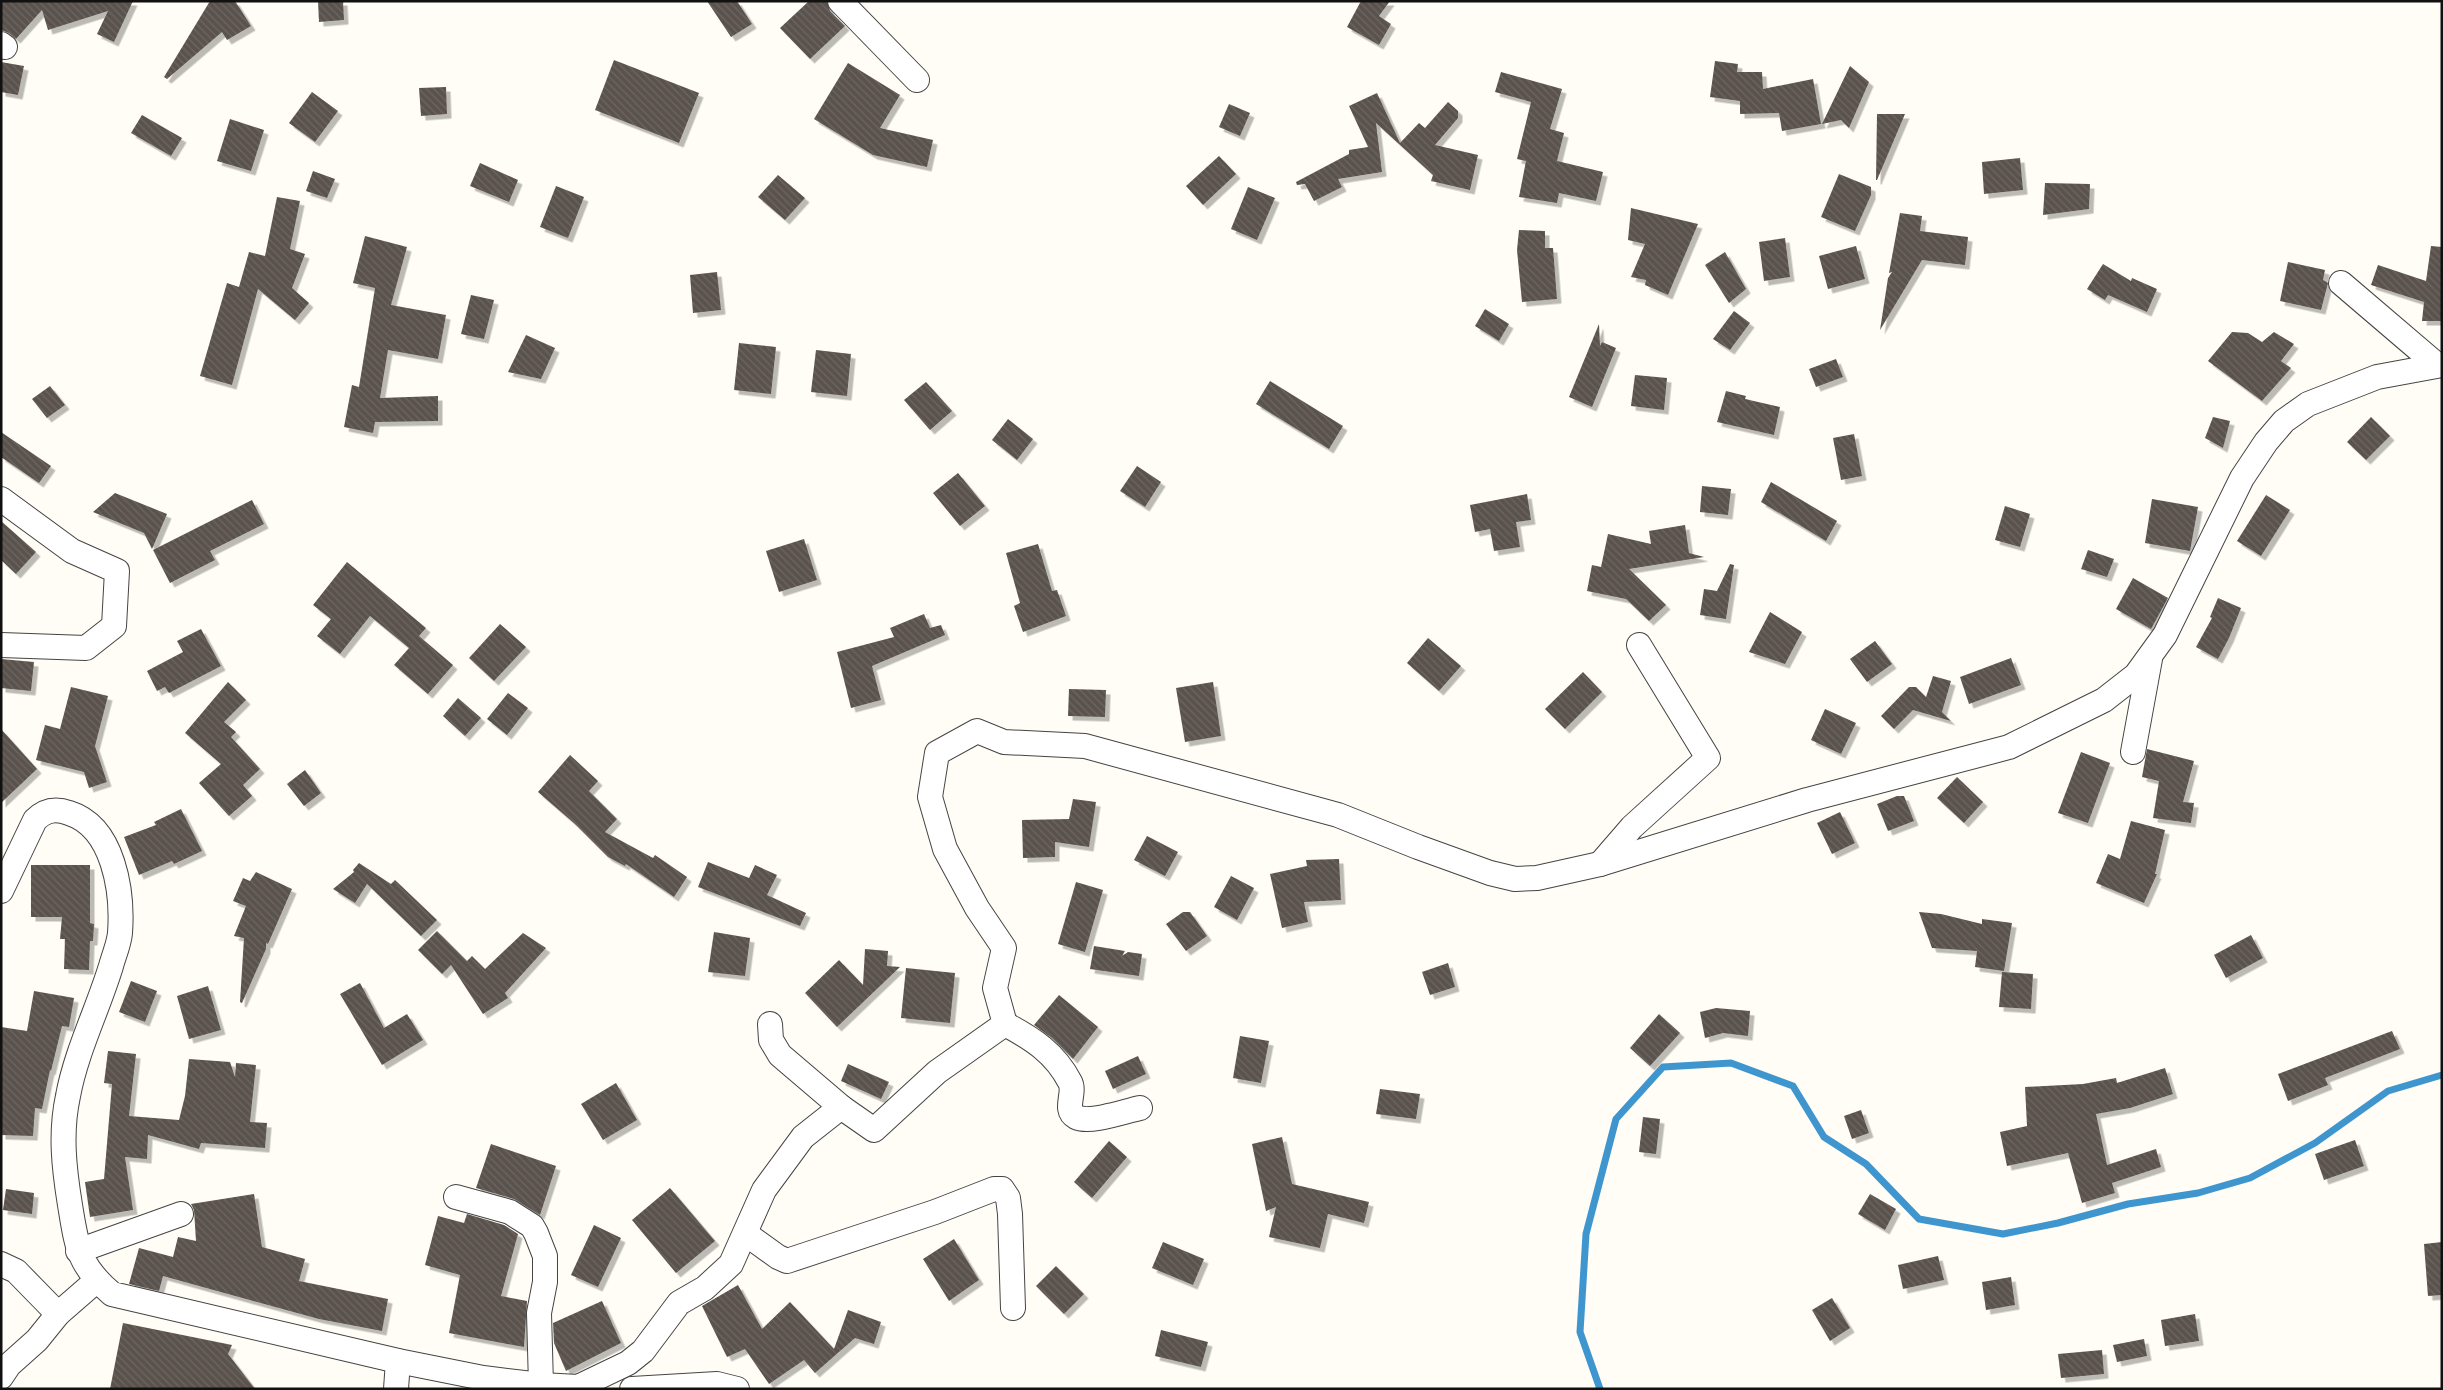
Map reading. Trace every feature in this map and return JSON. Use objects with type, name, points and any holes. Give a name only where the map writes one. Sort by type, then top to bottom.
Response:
[{"type":"street","points":[[840,1],[917,80]]},
{"type":"street","points":[[2341,283],[2439,365]]},
{"type":"street","points":[[1140,1108],[1085,1120],[1075,1117],[1070,1112],[1069,1104],[1073,1093],[1071,1084],[1061,1065],[1044,1047],[1005,1024],[995,988],[1004,948],[977,908],[944,849],[930,797],[936,753],[976,731],[1004,742],[1085,746],[1338,814],[1436,854],[1490,873],[1515,879],[1538,878],[1600,864],[1807,800],[2009,747],[2104,700],[2136,675],[2165,635],[2242,478],[2266,442],[2284,421],[2308,404],[2377,377],[2439,365]]},
{"type":"street","points":[[1,499],[72,551],[117,571],[114,626],[86,648],[1,645]]},
{"type":"street","points":[[1600,864],[1632,826],[1708,758],[1638,645]]},
{"type":"street","points":[[2133,752],[2151,655]]},
{"type":"street","points":[[1,891],[35,820],[43,812],[59,809],[85,820],[92,825],[110,855],[119,901],[120,935],[100,1002],[68,1095],[63,1141],[64,1166],[78,1251],[96,1281],[112,1294],[398,1361],[483,1378],[578,1387],[608,1383],[643,1351],[678,1303],[705,1288],[731,1264],[764,1190],[803,1137],[841,1107]]},
{"type":"street","points":[[770,1024],[771,1040],[780,1055],[841,1107],[874,1130],[937,1072],[1005,1024]]},
{"type":"street","points":[[746,1234],[778,1257],[787,1261],[935,1212],[994,1189],[1002,1189],[1008,1198],[1010,1214],[1013,1308]]},
{"type":"street","points":[[456,1197],[510,1212],[532,1226],[536,1233],[545,1256],[545,1282],[539,1313],[541,1385]]},
{"type":"street","points":[[78,1251],[181,1214]]},
{"type":"street","points":[[1,1264],[16,1271],[58,1314]]},
{"type":"street","points":[[1,1377],[9,1365],[37,1340],[58,1314],[96,1281]]},
{"type":"street","points":[[396,1389],[398,1361]]},
{"type":"street","points":[[632,1389],[716,1384],[738,1389]]},
{"type":"building","points":[[1,1],[133,1],[114,42],[97,34],[108,11],[48,30],[42,10],[16,39],[9,33],[1,30]]},
{"type":"building","points":[[210,1],[235,1],[251,26],[227,40],[222,32],[167,79],[164,77]]},
{"type":"building","points":[[318,1],[343,1],[344,20],[319,22]]},
{"type":"building","points":[[707,1],[737,1],[752,24],[731,37]]},
{"type":"building","points":[[809,1],[827,1],[830,11],[845,26],[810,59],[780,28]]},
{"type":"building","points":[[1361,1],[1390,1],[1379,16],[1391,24],[1379,45],[1347,27]]},
{"type":"building","points":[[614,60],[699,93],[679,143],[595,110]]},
{"type":"building","points":[[1715,61],[1738,64],[1737,72],[1762,72],[1763,89],[1813,79],[1821,124],[1782,131],[1779,113],[1740,114],[1740,101],[1710,97]]},
{"type":"building","points":[[1,62],[24,66],[18,95],[1,92]]},
{"type":"building","points":[[848,63],[900,95],[880,128],[933,140],[927,167],[873,155],[814,119]]},
{"type":"building","points":[[1850,66],[1869,82],[1849,128],[1841,120],[1822,124]]},
{"type":"building","points":[[1501,72],[1562,89],[1550,129],[1564,133],[1557,161],[1603,172],[1596,201],[1559,193],[1557,203],[1519,197],[1526,161],[1517,159],[1531,102],[1495,92]]},
{"type":"building","points":[[446,87],[447,114],[421,116],[419,88]]},
{"type":"building","points":[[312,92],[338,111],[315,142],[289,123]]},
{"type":"building","points":[[1377,93],[1400,143],[1419,123],[1425,128],[1448,102],[1458,111],[1458,118],[1435,145],[1478,155],[1470,190],[1431,181],[1433,175],[1376,123],[1382,172],[1338,179],[1342,187],[1314,201],[1305,184],[1297,185],[1296,182],[1349,154],[1349,150],[1368,147],[1349,106]]},
{"type":"building","points":[[1229,104],[1250,113],[1240,136],[1219,127]]},
{"type":"building","points":[[1877,114],[1905,114],[1876,180]]},
{"type":"building","points":[[142,115],[182,138],[171,156],[131,133]]},
{"type":"building","points":[[230,119],[264,130],[251,171],[217,161]]},
{"type":"building","points":[[1219,156],[1236,174],[1203,205],[1186,186]]},
{"type":"building","points":[[2020,158],[2023,190],[1984,194],[1982,162]]},
{"type":"building","points":[[480,163],[518,180],[509,202],[470,186]]},
{"type":"building","points":[[313,171],[335,179],[327,198],[306,191]]},
{"type":"building","points":[[1839,174],[1871,187],[1871,195],[1855,231],[1821,217]]},
{"type":"building","points":[[778,175],[805,198],[785,220],[758,197]]},
{"type":"building","points":[[2045,183],[2090,184],[2089,209],[2043,215]]},
{"type":"building","points":[[556,186],[584,197],[568,238],[540,227]]},
{"type":"building","points":[[1248,187],[1275,198],[1257,240],[1231,229]]},
{"type":"building","points":[[277,197],[300,201],[290,249],[305,254],[292,288],[309,303],[295,320],[258,289],[232,385],[200,376],[227,283],[239,287],[249,252],[265,256]]},
{"type":"building","points":[[1631,208],[1698,224],[1668,295],[1645,285],[1646,280],[1631,277],[1645,244],[1628,240]]},
{"type":"building","points":[[1900,213],[1922,216],[1920,231],[1968,237],[1965,265],[1922,260],[1880,330],[1888,278],[1892,272],[1889,273]]},
{"type":"building","points":[[1519,230],[1545,231],[1545,248],[1553,248],[1557,299],[1522,302],[1517,250]]},
{"type":"building","points":[[365,236],[407,247],[391,305],[446,315],[438,359],[388,350],[380,398],[438,396],[438,421],[375,422],[373,433],[344,427],[352,385],[359,387],[375,288],[353,283]]},
{"type":"building","points":[[1785,238],[1790,277],[1764,281],[1759,242]]},
{"type":"building","points":[[1856,246],[1865,279],[1828,289],[1819,256]]},
{"type":"building","points":[[2431,246],[2442,247],[2442,321],[2422,321],[2424,302],[2371,285],[2378,265],[2426,281]]},
{"type":"building","points":[[1725,252],[1746,289],[1729,303],[1705,265]]},
{"type":"building","points":[[2288,262],[2325,270],[2323,280],[2328,283],[2321,310],[2280,301]]},
{"type":"building","points":[[2103,264],[2131,281],[2132,278],[2157,289],[2147,312],[2108,295],[2105,300],[2087,289]]},
{"type":"building","points":[[717,272],[721,310],[693,313],[690,275]]},
{"type":"building","points":[[471,295],[494,300],[484,339],[461,334]]},
{"type":"building","points":[[1485,309],[1509,324],[1499,341],[1475,326]]},
{"type":"building","points":[[1734,311],[1750,323],[1730,350],[1713,339]]},
{"type":"building","points":[[1599,324],[1600,346],[1602,342],[1616,348],[1592,407],[1569,397]]},
{"type":"building","points":[[2232,332],[2248,333],[2262,342],[2274,332],[2294,344],[2281,361],[2291,368],[2262,401],[2208,361]]},
{"type":"building","points":[[526,335],[555,348],[541,379],[508,372]]},
{"type":"building","points":[[739,343],[776,347],[771,394],[734,390]]},
{"type":"building","points":[[816,350],[851,354],[847,396],[811,392]]},
{"type":"building","points":[[1836,359],[1843,377],[1816,387],[1809,369]]},
{"type":"building","points":[[1635,375],[1667,378],[1664,410],[1631,406]]},
{"type":"building","points":[[1270,381],[1343,426],[1329,449],[1256,404]]},
{"type":"building","points":[[926,382],[952,411],[930,430],[904,400]]},
{"type":"building","points":[[50,386],[65,405],[47,418],[32,399]]},
{"type":"building","points":[[1726,391],[1746,396],[1745,399],[1780,407],[1774,435],[1717,422]]},
{"type":"building","points":[[2213,417],[2230,421],[2223,448],[2205,438]]},
{"type":"building","points":[[2371,417],[2390,436],[2366,460],[2347,442]]},
{"type":"building","points":[[1008,419],[1033,439],[1017,460],[992,440]]},
{"type":"building","points":[[1,432],[51,466],[39,483],[1,457]]},
{"type":"building","points":[[1854,434],[1862,476],[1841,480],[1833,438]]},
{"type":"building","points":[[1137,466],[1161,482],[1145,507],[1120,491]]},
{"type":"building","points":[[958,473],[985,506],[960,526],[933,493]]},
{"type":"building","points":[[1771,482],[1837,521],[1826,541],[1761,502]]},
{"type":"building","points":[[1702,486],[1731,489],[1728,515],[1700,512]]},
{"type":"building","points":[[115,493],[167,514],[152,549],[144,533],[93,512]]},
{"type":"building","points":[[1527,494],[1531,520],[1516,522],[1520,547],[1494,551],[1490,529],[1475,532],[1470,505]]},
{"type":"building","points":[[2266,495],[2290,510],[2261,556],[2237,541]]},
{"type":"building","points":[[2152,499],[2198,507],[2190,551],[2145,543]]},
{"type":"building","points":[[252,500],[264,524],[210,551],[215,560],[170,583],[153,550]]},
{"type":"building","points":[[2005,506],[2030,514],[2020,547],[1995,540]]},
{"type":"building","points":[[1,521],[36,552],[16,574],[1,560]]},
{"type":"building","points":[[1685,525],[1689,553],[1704,557],[1629,569],[1666,605],[1649,621],[1626,599],[1587,591],[1592,565],[1601,567],[1608,534],[1651,544],[1649,531]]},
{"type":"building","points":[[804,539],[817,580],[779,592],[766,551]]},
{"type":"building","points":[[1038,544],[1052,591],[1057,590],[1066,616],[1023,632],[1014,606],[1020,603],[1006,553]]},
{"type":"building","points":[[2088,550],[2114,559],[2107,577],[2081,569]]},
{"type":"building","points":[[347,562],[426,628],[419,636],[453,665],[428,694],[394,665],[409,648],[370,616],[340,654],[317,636],[331,619],[313,605]]},
{"type":"building","points":[[1730,564],[1734,565],[1726,619],[1700,615],[1704,589],[1717,591]]},
{"type":"building","points":[[2133,578],[2168,598],[2151,629],[2116,609]]},
{"type":"building","points":[[2218,598],[2241,608],[2218,659],[2196,647],[2212,618],[2210,617]]},
{"type":"building","points":[[1770,612],[1802,632],[1785,664],[1749,652]]},
{"type":"building","points":[[924,614],[930,628],[941,625],[945,635],[872,666],[881,700],[851,708],[837,652],[894,637],[890,628]]},
{"type":"building","points":[[500,624],[526,647],[494,681],[469,658]]},
{"type":"building","points":[[201,629],[221,666],[169,693],[165,687],[157,691],[147,671],[183,652],[177,641]]},
{"type":"building","points":[[1428,638],[1461,666],[1439,691],[1407,663]]},
{"type":"building","points":[[1875,641],[1892,664],[1867,682],[1850,659]]},
{"type":"building","points":[[2011,658],[2021,685],[1969,704],[1960,677]]},
{"type":"building","points":[[1,659],[34,662],[31,691],[1,688]]},
{"type":"building","points":[[1583,672],[1602,692],[1565,729],[1545,709]]},
{"type":"building","points":[[1933,676],[1951,681],[1942,712],[1951,721],[1913,710],[1894,729],[1881,716],[1909,687],[1916,687],[1926,697]]},
{"type":"building","points":[[228,682],[246,700],[224,722],[236,732],[231,737],[260,769],[243,785],[252,796],[229,816],[199,783],[221,764],[185,733]]},
{"type":"building","points":[[1213,682],[1221,736],[1185,742],[1176,688]]},
{"type":"building","points":[[71,687],[108,696],[95,746],[107,782],[89,788],[84,772],[36,760],[45,725],[60,729]]},
{"type":"building","points":[[1069,689],[1106,690],[1105,717],[1068,716]]},
{"type":"building","points":[[508,693],[528,708],[507,735],[487,719]]},
{"type":"building","points":[[458,698],[481,718],[465,736],[443,716]]},
{"type":"building","points":[[1825,709],[1856,723],[1841,754],[1811,740]]},
{"type":"building","points":[[1,729],[37,769],[1,803]]},
{"type":"building","points":[[2147,749],[2194,761],[2183,802],[2194,803],[2191,823],[2153,818],[2159,781],[2142,777]]},
{"type":"building","points":[[2081,752],[2110,763],[2088,823],[2058,813]]},
{"type":"building","points":[[570,755],[598,781],[589,791],[617,819],[605,832],[653,858],[655,855],[687,877],[674,897],[626,864],[625,866],[608,857],[575,824],[538,792]]},
{"type":"building","points":[[305,770],[321,793],[304,806],[287,784]]},
{"type":"building","points":[[1957,777],[1983,802],[1964,823],[1937,798]]},
{"type":"building","points":[[1897,796],[1904,796],[1914,821],[1888,831],[1877,804]]},
{"type":"building","points":[[1073,799],[1096,802],[1089,847],[1055,842],[1055,857],[1023,858],[1022,820],[1069,819]]},
{"type":"building","points":[[181,809],[202,851],[174,864],[172,861],[139,875],[124,837],[156,825],[154,822]]},
{"type":"building","points":[[1840,812],[1855,843],[1832,854],[1817,823]]},
{"type":"building","points":[[2131,821],[2165,830],[2155,874],[2157,874],[2144,903],[2096,883],[2108,854],[2120,859]]},
{"type":"building","points":[[1147,836],[1178,852],[1165,876],[1134,860]]},
{"type":"building","points":[[1339,859],[1341,900],[1304,902],[1308,922],[1282,928],[1270,874],[1307,866],[1306,860]]},
{"type":"building","points":[[708,862],[749,878],[755,865],[777,875],[767,895],[806,913],[800,926],[698,887]]},
{"type":"building","points":[[359,863],[391,884],[395,880],[437,920],[421,936],[367,884],[355,903],[333,889],[354,872],[353,870]]},
{"type":"building","points":[[31,865],[90,865],[90,923],[94,924],[93,941],[90,941],[89,970],[64,969],[65,939],[60,939],[62,917],[31,917]]},
{"type":"building","points":[[256,872],[292,889],[268,944],[266,943],[266,949],[242,1003],[240,1002],[244,938],[234,936],[246,906],[233,901],[243,878],[250,881]]},
{"type":"building","points":[[1231,876],[1254,888],[1237,920],[1214,907]]},
{"type":"building","points":[[1076,882],[1103,890],[1085,952],[1058,944]]},
{"type":"building","points":[[1183,912],[1190,912],[1207,936],[1186,951],[1166,924]]},
{"type":"building","points":[[1919,912],[1941,914],[1982,924],[1982,919],[2012,923],[2004,971],[1975,967],[1977,951],[1932,948]]},
{"type":"building","points":[[437,931],[467,961],[472,956],[485,969],[523,933],[546,948],[505,993],[508,998],[483,1014],[451,965],[442,974],[418,950]]},
{"type":"building","points":[[714,932],[750,938],[745,976],[708,972]]},
{"type":"building","points":[[2251,935],[2263,958],[2226,978],[2214,955]]},
{"type":"building","points":[[1094,946],[1125,951],[1122,956],[1128,952],[1142,954],[1139,976],[1090,969]]},
{"type":"building","points":[[865,949],[888,951],[887,966],[900,967],[837,1027],[805,993],[839,960],[863,985]]},
{"type":"building","points":[[1448,963],[1455,987],[1430,995],[1422,972]]},
{"type":"building","points":[[906,968],[955,973],[950,1023],[901,1018]]},
{"type":"building","points":[[2002,972],[2033,974],[2031,1009],[1999,1007]]},
{"type":"building","points":[[131,981],[157,991],[145,1022],[119,1012]]},
{"type":"building","points":[[360,983],[384,1028],[407,1014],[423,1040],[382,1065],[340,994]]},
{"type":"building","points":[[208,986],[221,1030],[189,1039],[177,996]]},
{"type":"building","points":[[34,991],[74,998],[69,1027],[62,1026],[42,1109],[35,1108],[33,1136],[1,1135],[1,1027],[27,1031]]},
{"type":"building","points":[[1059,995],[1098,1027],[1073,1059],[1052,1038],[1034,1025]]},
{"type":"building","points":[[1716,1008],[1750,1011],[1748,1036],[1723,1033],[1705,1038],[1700,1012]]},
{"type":"building","points":[[1659,1014],[1680,1033],[1650,1066],[1630,1048]]},
{"type":"building","points":[[2392,1031],[2400,1049],[2325,1078],[2328,1085],[2288,1101],[2278,1074]]},
{"type":"building","points":[[1240,1036],[1269,1041],[1261,1083],[1233,1078]]},
{"type":"building","points":[[108,1051],[136,1054],[129,1116],[179,1120],[185,1096],[189,1059],[230,1062],[235,1077],[236,1063],[256,1065],[250,1122],[267,1123],[265,1148],[201,1143],[199,1149],[148,1135],[147,1159],[125,1157],[133,1210],[90,1217],[85,1182],[104,1179],[112,1084],[104,1083]]},
{"type":"building","points":[[1138,1056],[1146,1074],[1113,1089],[1105,1071]]},
{"type":"building","points":[[848,1064],[889,1082],[881,1099],[841,1081]]},
{"type":"building","points":[[2165,1068],[2173,1094],[2130,1108],[2096,1114],[2107,1165],[2156,1149],[2161,1167],[2112,1183],[2115,1193],[2082,1203],[2068,1153],[2007,1166],[2000,1132],[2027,1126],[2025,1087],[2083,1084],[2116,1078],[2117,1083]]},
{"type":"building","points":[[616,1083],[637,1120],[603,1140],[581,1104]]},
{"type":"building","points":[[1380,1089],[1420,1094],[1416,1119],[1376,1114]]},
{"type":"building","points":[[1861,1110],[1869,1133],[1852,1139],[1844,1116]]},
{"type":"building","points":[[1643,1117],[1660,1119],[1656,1154],[1639,1152]]},
{"type":"building","points":[[1282,1137],[1292,1184],[1369,1202],[1364,1223],[1328,1214],[1320,1248],[1269,1237],[1276,1207],[1266,1211],[1252,1144]]},
{"type":"building","points":[[2355,1140],[2364,1166],[2324,1180],[2315,1154]]},
{"type":"building","points":[[1109,1141],[1127,1157],[1092,1198],[1074,1182]]},
{"type":"building","points":[[491,1144],[556,1166],[540,1215],[514,1199],[476,1188]]},
{"type":"building","points":[[670,1188],[715,1241],[676,1273],[632,1220]]},
{"type":"building","points":[[6,1189],[34,1193],[32,1214],[3,1210]]},
{"type":"building","points":[[254,1194],[262,1247],[305,1259],[299,1281],[388,1299],[382,1331],[319,1319],[163,1276],[159,1291],[129,1284],[139,1248],[173,1257],[178,1237],[196,1241],[194,1210],[191,1204]]},
{"type":"building","points":[[1870,1194],[1896,1209],[1885,1230],[1858,1214]]},
{"type":"building","points":[[467,1214],[504,1225],[518,1234],[501,1296],[527,1301],[524,1347],[449,1333],[460,1275],[425,1265],[438,1216],[464,1223]]},
{"type":"building","points":[[594,1225],[621,1238],[598,1287],[571,1275]]},
{"type":"building","points":[[954,1239],[979,1280],[949,1301],[923,1259]]},
{"type":"building","points":[[1163,1242],[1204,1259],[1193,1285],[1152,1268]]},
{"type":"building","points":[[2442,1242],[2442,1295],[2428,1296],[2424,1244]]},
{"type":"building","points":[[1938,1256],[1944,1280],[1903,1289],[1898,1265]]},
{"type":"building","points":[[1056,1266],[1084,1294],[1064,1314],[1036,1286]]},
{"type":"building","points":[[2011,1277],[2015,1305],[1986,1310],[1982,1282]]},
{"type":"building","points":[[738,1285],[762,1329],[790,1302],[834,1349],[848,1310],[881,1322],[874,1344],[855,1338],[815,1373],[804,1360],[769,1384],[745,1349],[727,1357],[702,1306]]},
{"type":"building","points":[[1832,1298],[1850,1328],[1830,1341],[1812,1310]]},
{"type":"building","points":[[602,1301],[621,1343],[566,1371],[554,1343],[553,1323]]},
{"type":"building","points":[[2195,1314],[2199,1341],[2165,1346],[2161,1320]]},
{"type":"building","points":[[123,1323],[232,1345],[228,1354],[255,1389],[110,1389]]},
{"type":"building","points":[[1161,1330],[1208,1342],[1201,1367],[1155,1356]]},
{"type":"building","points":[[2144,1339],[2147,1356],[2117,1362],[2113,1345]]},
{"type":"building","points":[[2102,1350],[2104,1374],[2061,1378],[2058,1354]]},
{"type":"waterway","points":[[1600,1389],[1580,1332],[1586,1234],[1616,1119],[1663,1067],[1731,1063],[1793,1086],[1824,1137],[1866,1164],[1919,1219],[2003,1234],[2058,1223],[2128,1204],[2198,1193],[2250,1178],[2315,1143],[2388,1091],[2442,1075]]}]
